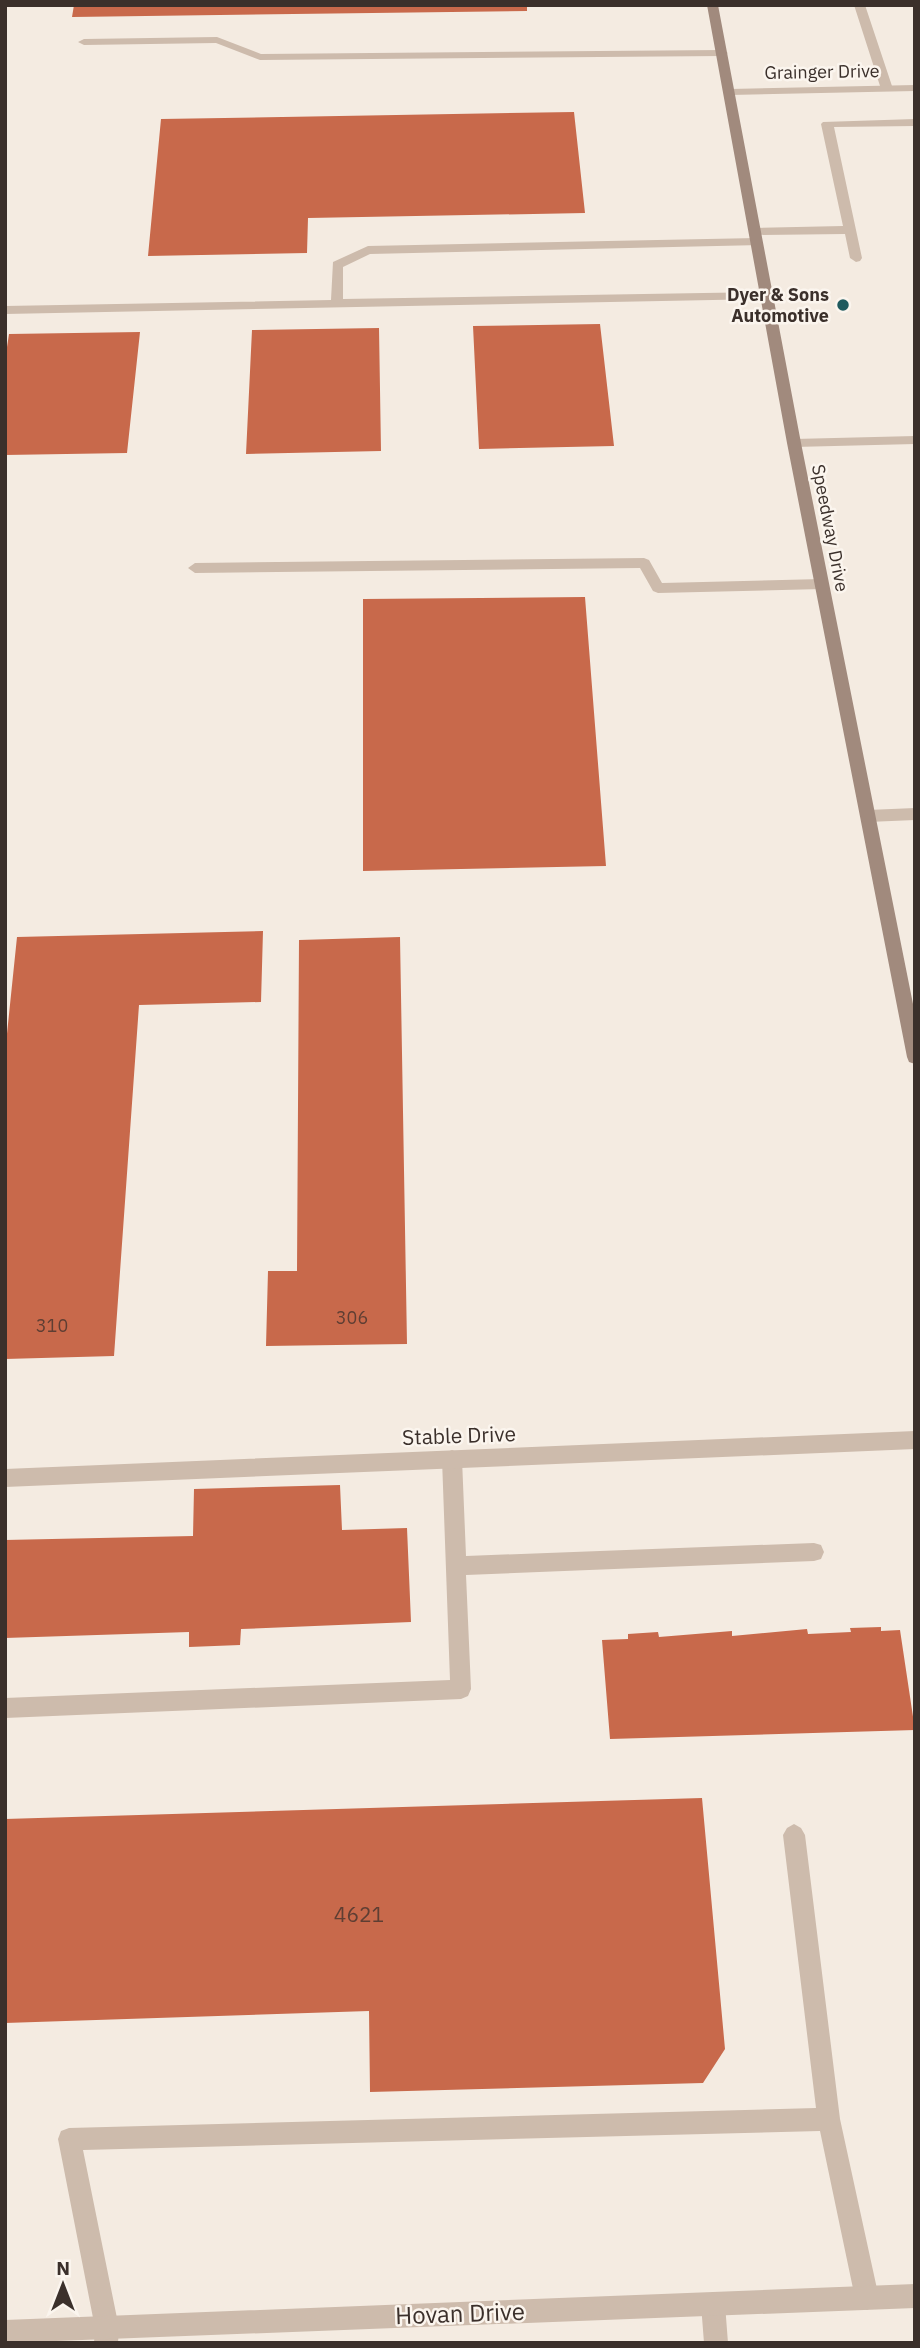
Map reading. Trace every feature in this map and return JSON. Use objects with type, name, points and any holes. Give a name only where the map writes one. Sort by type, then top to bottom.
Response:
[{"type":"main road","name":"Speedway Drive","points":[[712,5],[794,443],[915,1057]]},
{"type":"street","points":[[859,5],[887,89]]},
{"type":"street","points":[[84,42],[216,40],[260,57],[722,54]]},
{"type":"street","name":"Grainger Drive","points":[[730,92],[915,88]]},
{"type":"street","points":[[856,258],[827,124],[915,122]]},
{"type":"street","points":[[337,305],[337,265],[368,250],[756,237],[850,230]]},
{"type":"street","points":[[5,310],[767,295]]},
{"type":"street","points":[[794,443],[915,440]]},
{"type":"street","points":[[195,568],[644,563],[658,588],[822,584]]},
{"type":"street","points":[[868,816],[915,814]]},
{"type":"street","name":"Stable Drive","points":[[5,1478],[915,1440]]},
{"type":"street","points":[[5,1708],[461,1689],[452,1459]]},
{"type":"street","points":[[456,1566],[814,1552]]},
{"type":"street","points":[[794,1835],[829,2119],[867,2298]]},
{"type":"street","points":[[107,2336],[69,2139],[829,2119]]},
{"type":"street","name":"Hovan Drive","points":[[5,2332],[107,2336],[915,2296]]},
{"type":"street","points":[[713,2304],[716,2343]]},
{"type":"building","points":[[74,5],[527,5],[527,11],[72,17]]},
{"type":"building","points":[[574,112],[585,213],[308,218],[307,253],[148,256],[161,119]]},
{"type":"building","points":[[600,324],[614,446],[479,449],[473,326]]},
{"type":"building","points":[[379,328],[381,451],[246,454],[252,330]]},
{"type":"building","points":[[140,332],[127,453],[5,455],[5,360],[9,334]]},
{"type":"building","points":[[585,597],[606,866],[363,871],[363,599]]},
{"type":"building","points":[[263,931],[261,1002],[139,1005],[114,1356],[5,1359],[5,1053],[17,937]]},
{"type":"building","points":[[400,937],[407,1344],[266,1346],[268,1271],[297,1271],[299,940]]},
{"type":"building","points":[[340,1485],[342,1530],[407,1528],[411,1622],[241,1629],[240,1645],[189,1647],[189,1632],[5,1638],[5,1540],[193,1536],[194,1489]]},
{"type":"building","points":[[881,1627],[881,1631],[900,1630],[915,1730],[610,1739],[602,1640],[628,1639],[628,1634],[658,1632],[659,1637],[732,1631],[732,1636],[807,1629],[808,1634],[851,1632],[850,1628]]},
{"type":"building","points":[[702,1798],[725,2049],[703,2083],[370,2092],[369,2011],[5,2023],[5,1819]]},
{"type":"place","name":"Dyer & Sons Automotive","points":[[843,305]]}]
